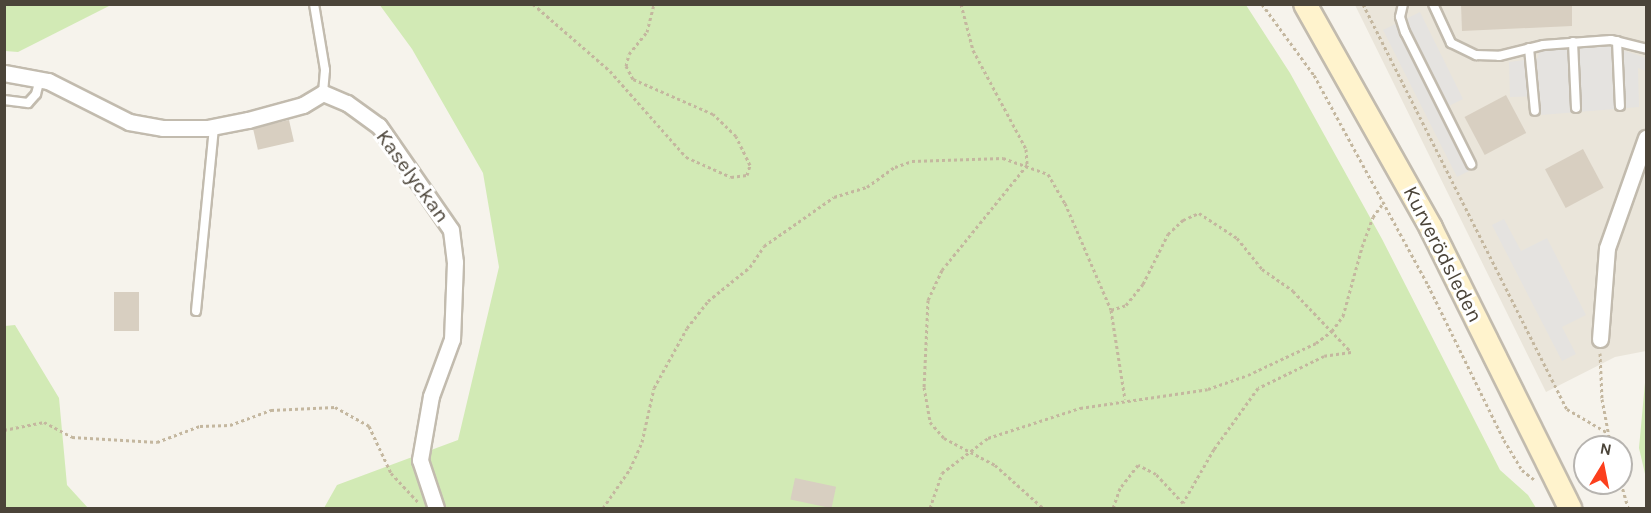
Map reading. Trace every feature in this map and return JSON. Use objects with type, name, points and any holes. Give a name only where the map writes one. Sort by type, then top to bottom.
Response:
[{"type":"main road","name":"Kurverödsleden","points":[[1305,4],[1431,228],[1569,508]]},
{"type":"street","points":[[4,73],[40,79],[129,122],[163,128],[214,127],[303,105],[322,93]]},
{"type":"street","name":"Kaselyckan","points":[[322,93],[347,103],[379,126],[452,230],[455,262],[452,339],[431,396],[420,460],[436,508]]},
{"type":"street","points":[[1600,339],[1607,248],[1647,138]]},
{"type":"lane","points":[[314,4],[325,70],[322,93]]},
{"type":"lane","points":[[1403,4],[1400,17],[1406,32],[1471,164]]},
{"type":"lane","points":[[1433,4],[1458,49],[1499,56],[1529,48],[1573,42],[1617,41],[1647,49]]},
{"type":"lane","points":[[1617,41],[1620,106]]},
{"type":"lane","points":[[1573,42],[1576,108]]},
{"type":"lane","points":[[1529,48],[1535,111]]},
{"type":"lane","points":[[4,99],[28,104],[40,79]]},
{"type":"lane","points":[[196,311],[214,127]]},
{"type":"path","points":[[533,4],[610,71],[686,157],[731,177],[747,175],[750,165],[736,136],[713,114],[633,79],[626,66],[629,54],[646,32],[654,4]]},
{"type":"path","points":[[961,4],[973,50],[1026,149],[1027,165],[942,270],[928,300],[924,387],[930,422],[944,438],[995,465],[1042,508]]},
{"type":"path","points":[[1262,4],[1314,75],[1384,202],[1522,470],[1539,484],[1558,487]]},
{"type":"path","points":[[1363,4],[1568,409],[1608,433]]},
{"type":"path","points":[[603,508],[630,469],[642,442],[654,388],[687,328],[708,301],[750,267],[764,246],[834,197],[867,187],[895,167],[912,161],[1003,158],[1048,174],[1065,203],[1111,310],[1125,399]]},
{"type":"path","points":[[930,508],[942,473],[968,451],[1021,425],[1125,399],[1208,389],[1248,375],[1332,331],[1343,316],[1362,247],[1373,217],[1384,202]]},
{"type":"path","points":[[1111,310],[1126,305],[1143,284],[1168,234],[1183,220],[1199,213],[1237,237],[1262,269],[1293,291],[1351,352],[1324,356],[1258,388],[1190,487],[1184,503],[1156,474],[1138,465],[1120,488],[1113,508]]},
{"type":"path","points":[[1600,339],[1602,399],[1608,433]]},
{"type":"path","points":[[4,430],[44,422],[72,437],[157,442],[200,426],[230,425],[271,410],[334,407],[369,426],[391,473],[425,508]]},
{"type":"shaded area","points":[[1355,5],[1646,5],[1646,351],[1615,357],[1546,392]]},
{"type":"shaded area","points":[[1420,12],[1463,99],[1439,111],[1469,171],[1457,177],[1383,30]]},
{"type":"shaded area","points":[[1607,45],[1646,58],[1646,71],[1638,68],[1639,107],[1541,115],[1540,96],[1510,97],[1509,62],[1538,58],[1539,50]]},
{"type":"shaded area","points":[[1504,219],[1521,251],[1547,238],[1586,315],[1562,327],[1576,354],[1562,361],[1492,225]]},
{"type":"green space","points":[[5,4],[111,5],[18,52],[5,51]]},
{"type":"green space","points":[[379,4],[1246,5],[1290,73],[1382,239],[1500,470],[1528,495],[1536,508],[324,508],[337,485],[458,440],[499,267],[483,173],[412,49]]},
{"type":"green space","points":[[15,325],[59,398],[67,485],[88,508],[5,508],[5,326]]},
{"type":"green space","points":[[1646,372],[1646,478],[1639,448]]},
{"type":"building","points":[[1461,4],[1572,4],[1572,26],[1462,31]]},
{"type":"building","points":[[1506,95],[1526,133],[1485,155],[1465,117]]},
{"type":"building","points":[[289,120],[294,141],[258,150],[253,128]]},
{"type":"building","points":[[1583,149],[1604,188],[1566,208],[1545,169]]},
{"type":"building","points":[[114,292],[139,292],[139,331],[114,331]]},
{"type":"building","points":[[795,478],[836,487],[832,508],[790,500]]}]
